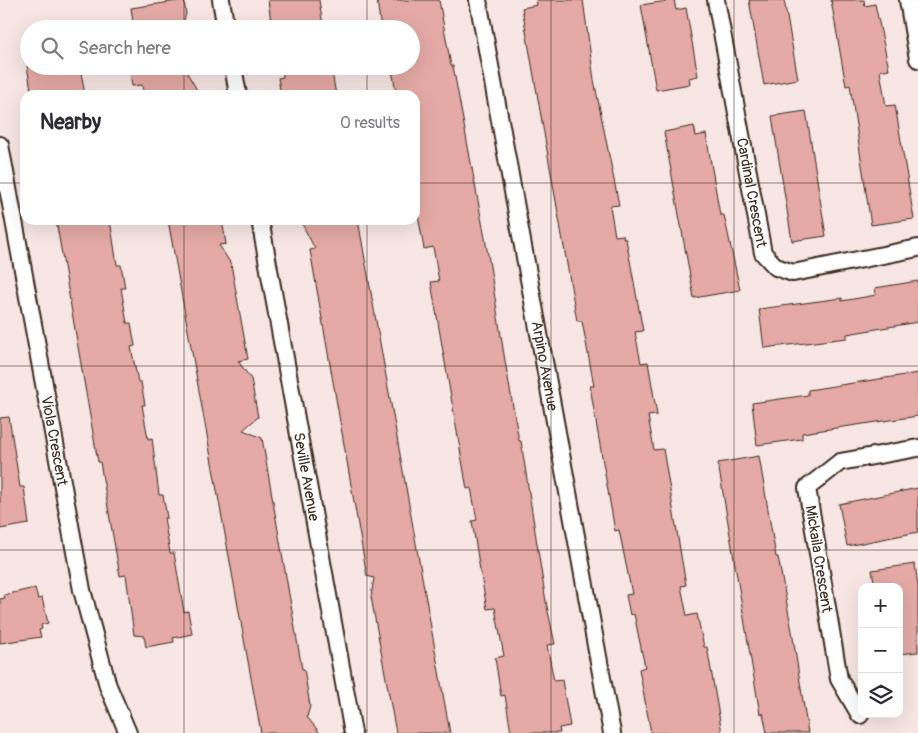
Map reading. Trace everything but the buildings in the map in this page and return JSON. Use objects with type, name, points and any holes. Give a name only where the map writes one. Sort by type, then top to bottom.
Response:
[{"type":"street","points":[[221,0],[224,20]]},
{"type":"street","name":"Arpino Avenue","points":[[478,0],[612,733]]},
{"type":"street","name":"Cardinal Crescent","points":[[716,0],[763,253],[776,267],[793,273],[918,248]]},
{"type":"street","points":[[908,0],[918,58]]},
{"type":"street","points":[[234,75],[237,90]]},
{"type":"street","name":"Viola Crescent","points":[[0,145],[82,590],[108,686],[128,733]]},
{"type":"street","name":"Seville Avenue","points":[[261,225],[353,733]]},
{"type":"street","name":"Mickaila Crescent","points":[[858,712],[839,679],[807,488],[840,462],[918,448]]}]
